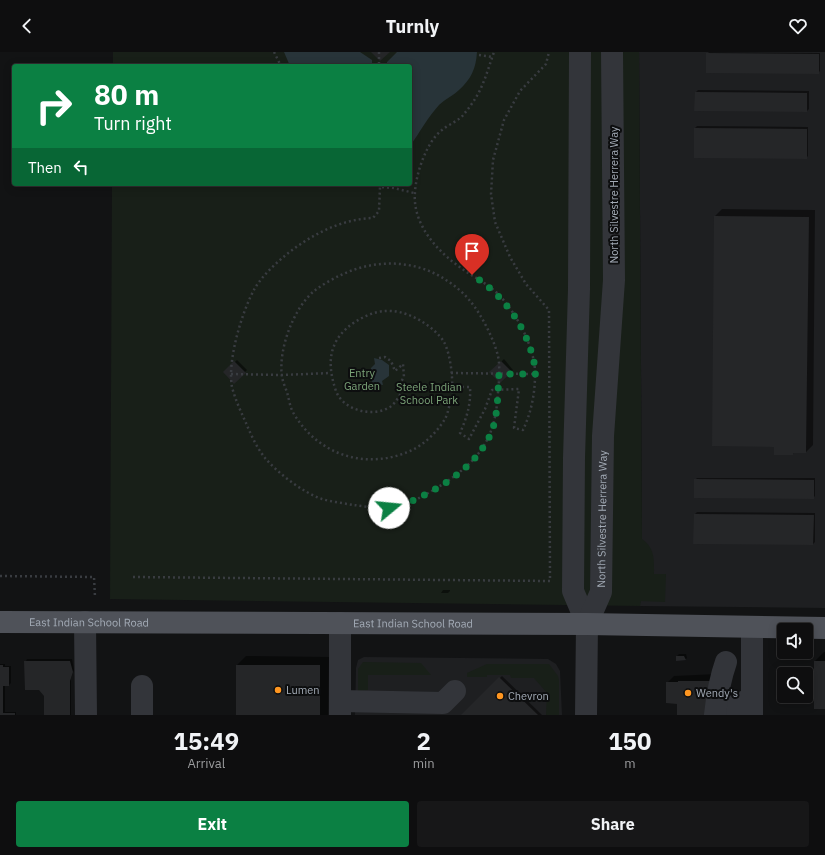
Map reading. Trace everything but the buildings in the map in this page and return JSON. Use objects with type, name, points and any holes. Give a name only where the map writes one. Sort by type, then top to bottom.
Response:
[{"type":"main road","name":"East Indian School Road","points":[[0,622],[587,624],[825,628]]},
{"type":"street","points":[[580,52],[579,289],[574,458],[573,591],[587,624],[586,715]]},
{"type":"street","name":"North Silvestre Herrera Way","points":[[587,624],[601,592],[603,436],[614,280],[612,52]]},
{"type":"street","points":[[85,622],[86,715]]},
{"type":"street","points":[[340,623],[340,708],[448,703]]},
{"type":"street","points":[[726,662],[719,684],[720,712],[752,707],[752,627]]},
{"type":"street","points":[[142,686],[142,715]]},
{"type":"path","points":[[274,52],[280,64]]},
{"type":"path","points":[[379,52],[380,64]]},
{"type":"path","points":[[452,387],[470,387],[469,410],[460,433],[469,439],[485,409],[492,390],[519,389],[514,428],[523,430],[529,418],[536,374],[529,344],[520,324],[511,310],[493,290],[441,253],[421,226],[414,193],[416,175],[426,150],[441,130],[463,116],[478,94],[494,52]]},
{"type":"path","points":[[133,577],[550,581],[549,310],[526,284],[510,257],[495,222],[491,194],[493,160],[504,120],[520,91],[546,64],[549,52]]},
{"type":"path","points":[[480,55],[492,57]]},
{"type":"path","points":[[379,358],[385,357],[391,361],[395,372],[403,364],[404,377],[399,385],[404,388],[390,407],[366,411],[354,409],[344,403],[338,396],[330,373],[332,351],[336,340],[344,330],[364,316],[374,312],[393,311],[415,318],[442,339],[447,349],[452,387],[447,416],[431,436],[415,449],[390,458],[366,460],[339,454],[314,439],[293,413],[282,375],[283,351],[287,334],[297,314],[314,292],[336,277],[353,270],[389,262],[419,267],[445,279],[471,301],[487,328],[500,362],[495,420],[489,437],[477,456],[454,477],[435,490],[411,502],[389,508],[340,503],[319,498],[292,482],[265,457],[250,433],[231,385],[231,361],[238,331],[253,292],[263,277],[278,261],[298,245],[315,234],[341,224],[361,218],[373,218],[379,211],[380,186],[414,193]]},
{"type":"path","points":[[451,372],[536,374]]},
{"type":"path","points":[[231,374],[282,375],[330,373]]},
{"type":"path","points":[[0,576],[94,577],[95,597]]},
{"type":"shaded area","points":[[284,52],[360,52],[372,60],[372,64],[289,64]]},
{"type":"shaded area","points":[[397,52],[477,52],[474,69],[467,82],[457,92],[439,105],[412,143],[412,64],[387,64],[387,62]]},
{"type":"shaded area","points":[[639,52],[825,52],[825,608],[640,606],[642,520]]},
{"type":"shaded area","points":[[374,358],[382,360],[389,365],[389,376],[382,381],[383,385],[373,383],[367,375],[370,374],[371,368],[375,364]]},
{"type":"shaded area","points":[[364,657],[548,659],[556,664],[560,671],[562,715],[355,715],[356,668],[358,660]]},
{"type":"green space","name":"Steele Indian School Park","points":[[113,52],[639,52],[642,539],[652,550],[654,559],[654,574],[666,574],[665,602],[641,601],[640,606],[110,599],[112,186],[412,186],[412,64],[113,64]]},
{"type":"green space","points":[[363,662],[421,663],[431,675],[368,675],[368,690],[358,691],[358,669]]},
{"type":"green space","points":[[487,664],[549,664],[558,676],[559,680],[559,715],[546,715],[547,693],[534,678],[511,678],[510,675],[467,677],[467,673]]},
{"type":"place","name":"Lumen","points":[[278,690]]},
{"type":"place","name":"Wendy's","points":[[688,693]]},
{"type":"place","name":"Chevron","points":[[500,696]]},
{"type":"route","points":[[389,508],[411,502],[435,490],[454,477],[477,456],[489,437],[495,420],[499,374],[536,374],[529,344],[520,324],[511,310],[498,295],[472,275]]},
{"type":"park label","name":"Entry Garden","points":[[362,379]]}]
